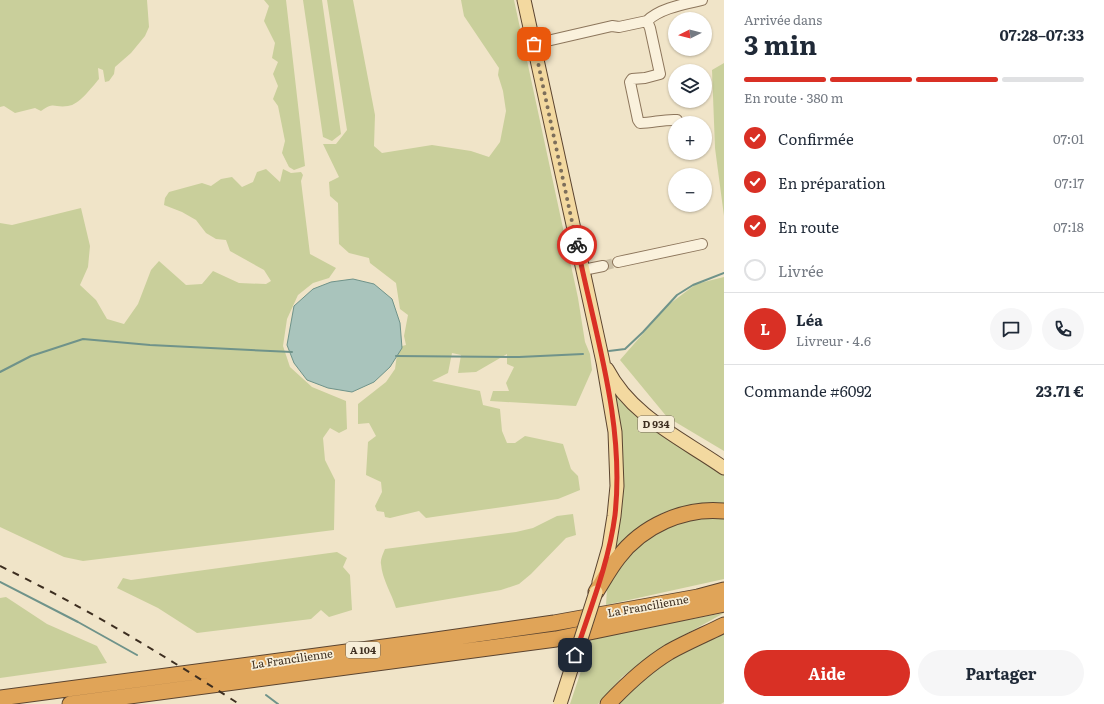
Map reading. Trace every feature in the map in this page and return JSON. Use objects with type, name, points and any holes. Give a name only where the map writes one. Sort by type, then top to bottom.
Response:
[{"type":"highway","points":[[596,592],[618,557],[648,530],[670,518],[686,514],[703,511],[724,511]]},
{"type":"highway","name":"La Francilienne","points":[[0,698],[554,623],[690,598],[724,590]]},
{"type":"highway","name":"La Francilienne","points":[[70,704],[556,639],[724,604]]},
{"type":"highway","points":[[608,704],[629,683],[669,652],[724,625]]},
{"type":"main road","points":[[524,0],[603,362],[615,432],[617,486],[609,547],[560,704]]},
{"type":"main road","name":"D 934","points":[[603,362],[611,377],[626,398],[644,414],[665,431],[698,450],[724,468]]},
{"type":"street","points":[[534,44],[612,26],[619,27],[647,21],[652,16],[673,7],[702,0]]},
{"type":"street","points":[[647,21],[650,28],[660,74],[645,78],[632,79],[630,82],[638,120],[640,123],[646,123],[668,119]]},
{"type":"street","points":[[618,262],[702,244]]},
{"type":"street","points":[[583,270],[603,266]]},
{"type":"green space","points":[[0,0],[147,0],[149,27],[145,36],[131,53],[115,67],[114,74],[109,81],[105,82],[103,70],[98,68],[99,79],[85,95],[72,105],[49,106],[41,111],[35,108],[15,113],[4,106],[0,107]]},
{"type":"green space","points":[[264,0],[286,0],[305,166],[294,170],[289,167],[282,153],[285,141],[278,106],[273,99],[278,86],[273,74],[278,62],[272,58],[275,43],[264,21],[269,6]]},
{"type":"green space","points":[[303,0],[322,0],[341,134],[332,141],[323,137]]},
{"type":"green space","points":[[327,0],[353,0],[375,115],[374,146],[382,153],[432,145],[471,151],[489,157],[500,142],[506,111],[503,91],[498,75],[499,68],[464,16],[461,0],[514,0],[578,298],[585,342],[590,354],[592,370],[576,406],[490,401],[493,391],[509,391],[506,383],[514,367],[507,364],[507,354],[476,372],[458,373],[461,355],[452,353],[448,373],[432,381],[480,391],[483,405],[500,409],[502,431],[507,443],[515,443],[525,436],[563,444],[571,469],[578,476],[580,490],[558,499],[426,518],[419,511],[390,518],[385,517],[384,512],[377,511],[375,506],[382,492],[381,482],[366,475],[368,442],[376,436],[369,423],[358,424],[358,404],[386,382],[395,369],[398,347],[406,345],[404,336],[408,315],[400,309],[396,283],[370,263],[369,258],[349,253],[339,244],[338,203],[330,196],[329,182],[339,177],[323,144],[336,144],[347,130]]},
{"type":"green space","points":[[724,63],[724,216],[715,148],[712,70]]},
{"type":"green space","points":[[266,169],[280,182],[283,169],[291,173],[301,172],[303,175],[301,181],[310,254],[336,268],[329,278],[313,283],[298,295],[287,319],[283,346],[290,367],[312,387],[346,401],[347,429],[339,433],[330,428],[323,438],[325,460],[335,480],[334,530],[83,561],[64,557],[0,527],[0,223],[12,225],[81,208],[90,246],[88,267],[80,285],[96,300],[107,319],[124,324],[138,304],[151,270],[159,261],[186,285],[202,284],[213,271],[239,283],[266,284],[271,281],[264,270],[230,251],[226,240],[216,239],[206,233],[196,220],[182,212],[164,205],[165,198],[169,192],[202,183],[211,186],[221,179],[232,177],[242,187],[253,182],[257,172]]},
{"type":"green space","points":[[724,277],[724,451],[667,417],[620,360],[667,306],[696,284]]},
{"type":"green space","points":[[617,394],[724,472],[724,504],[697,504],[662,513],[634,531],[607,562],[615,398]]},
{"type":"green space","points":[[573,514],[576,535],[566,538],[531,574],[519,584],[501,590],[396,608],[382,570],[381,561],[385,549],[516,532],[533,528],[557,516]]},
{"type":"green space","points":[[699,516],[724,517],[724,579],[606,605],[607,589],[617,568],[637,546],[662,526]]},
{"type":"green space","points":[[337,552],[347,558],[343,567],[350,575],[352,610],[329,617],[321,610],[311,619],[197,633],[158,608],[117,588],[123,578],[131,580]]},
{"type":"green space","points":[[6,597],[47,624],[97,646],[107,663],[0,678],[0,598]]},
{"type":"green space","points":[[724,613],[659,649],[622,677],[598,704],[570,704],[592,638]]},
{"type":"green space","points":[[724,629],[724,702],[721,704],[614,704],[657,665]]},
{"type":"water","points":[[353,279],[374,284],[392,299],[400,323],[402,348],[390,367],[374,382],[352,392],[328,388],[307,380],[294,363],[287,345],[294,306],[313,289],[331,282]]},
{"type":"waterway","points":[[609,351],[625,349],[677,295],[693,285],[724,273]]},
{"type":"waterway","points":[[0,372],[31,356],[83,339],[150,345],[292,352]]},
{"type":"waterway","points":[[396,356],[519,357],[583,354]]},
{"type":"waterway","points":[[0,582],[78,622],[137,655]]},
{"type":"waterway","points":[[266,695],[278,704]]},
{"type":"tunnel","points":[[603,266],[618,262]]},
{"type":"railway","points":[[0,566],[62,597],[122,631],[239,704]]},
{"type":"way so far","points":[[534,44],[577,245]]},
{"type":"route","points":[[575,655],[609,547],[617,486],[617,458],[612,413],[603,362],[577,245]]}]
